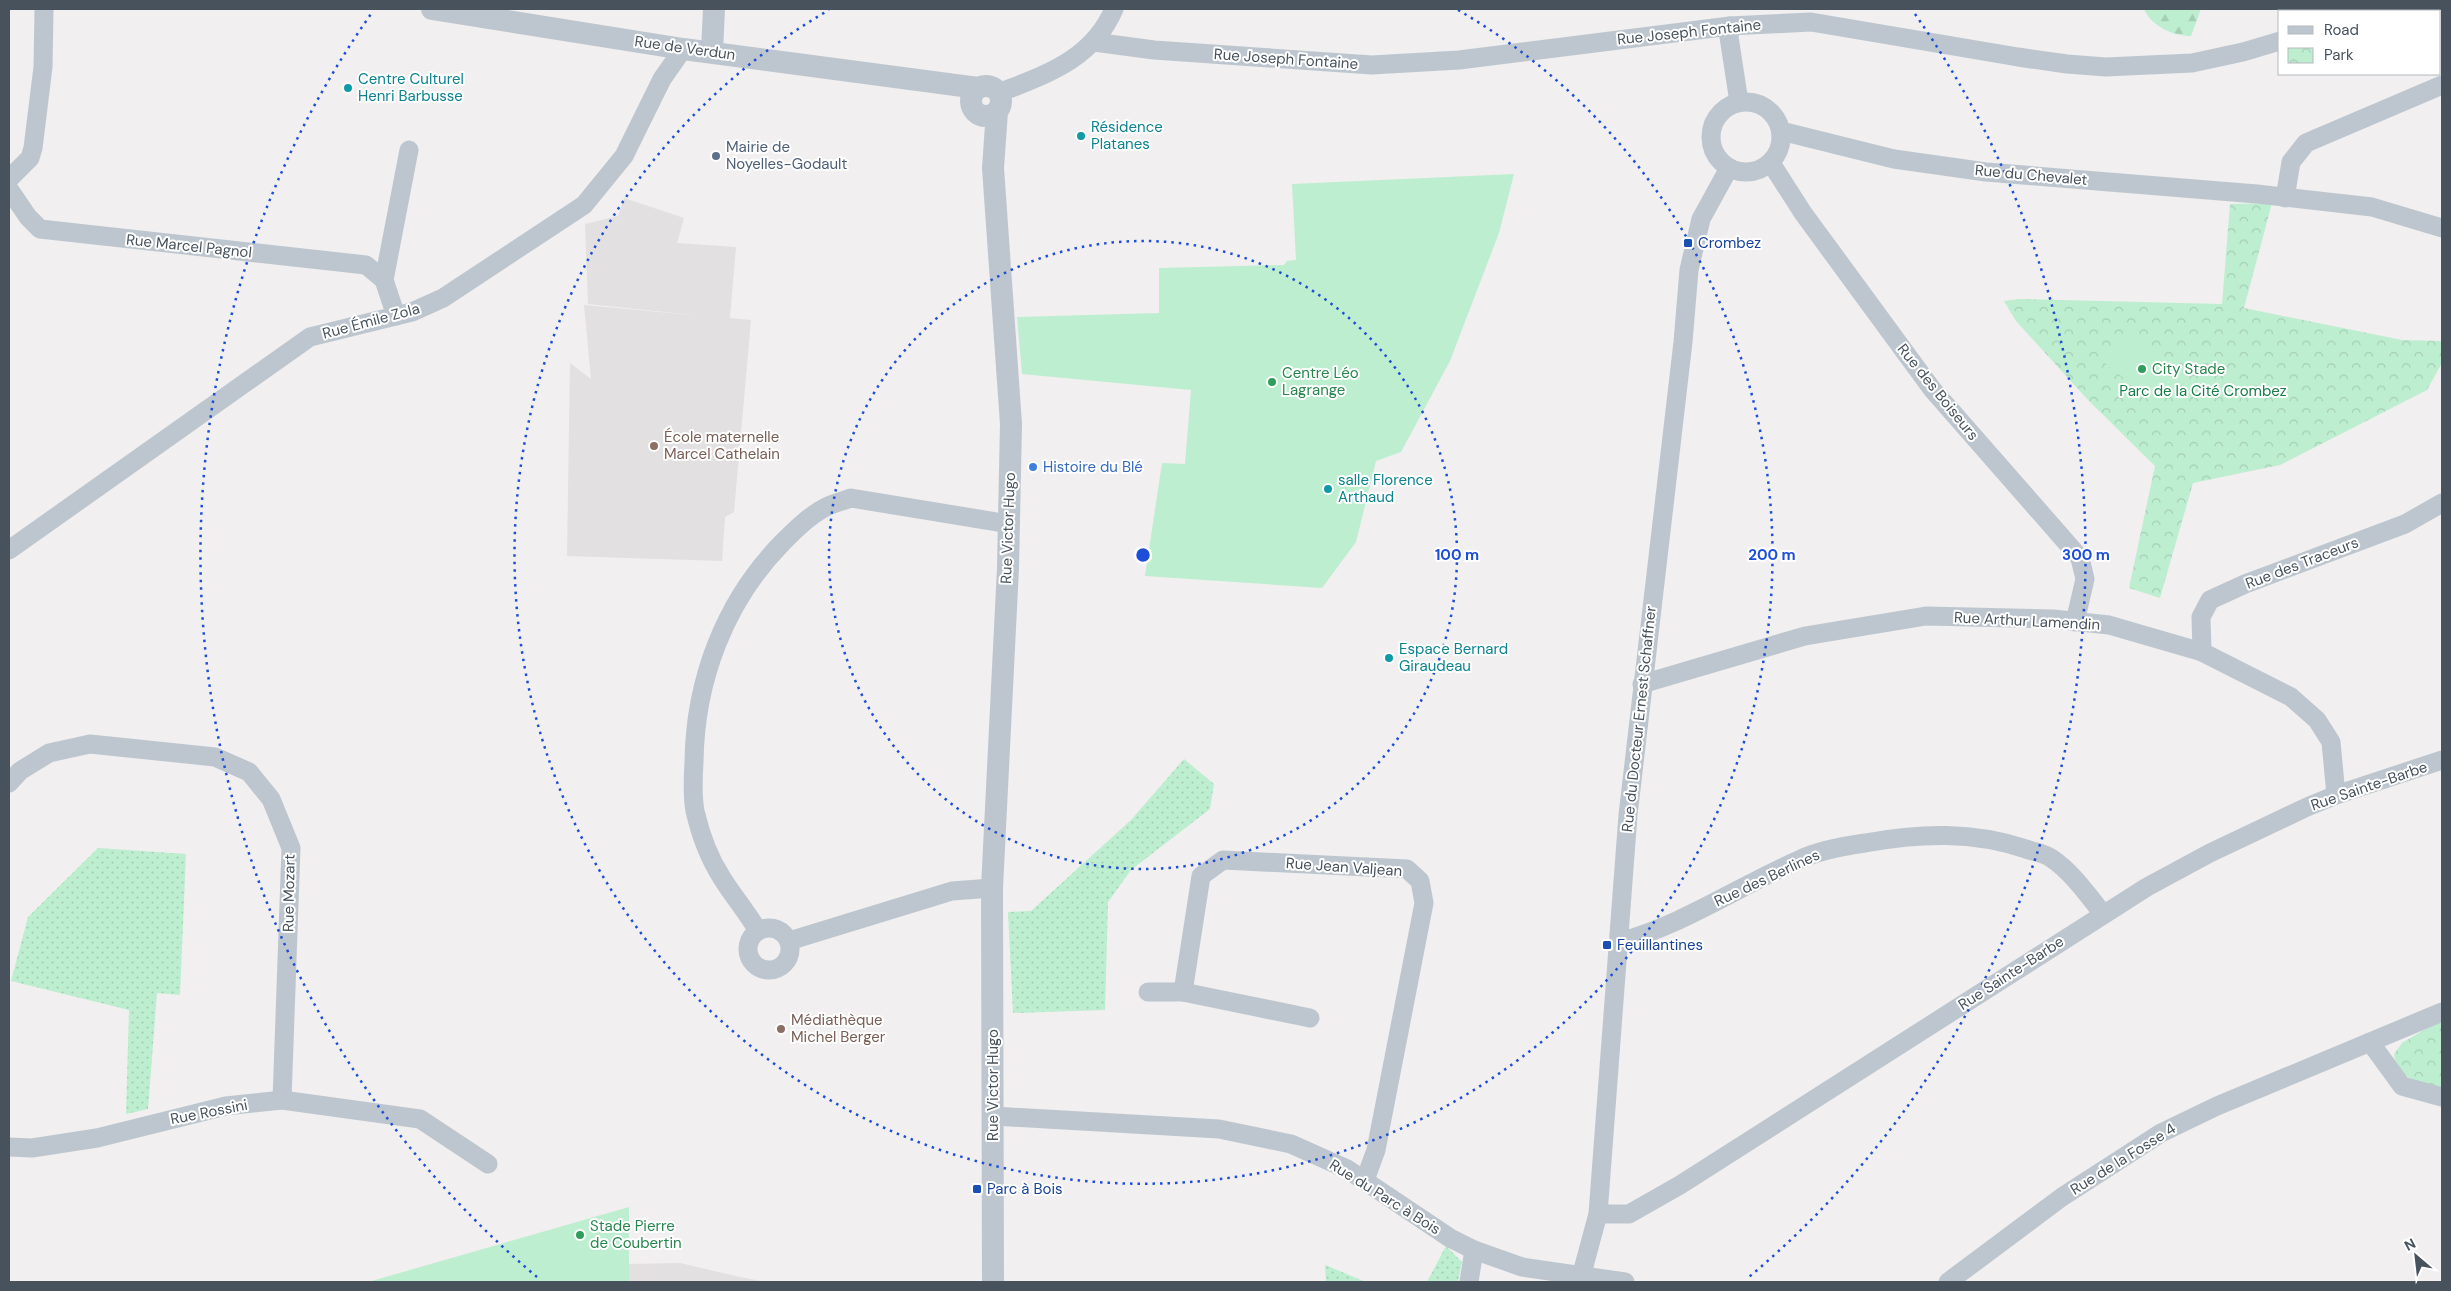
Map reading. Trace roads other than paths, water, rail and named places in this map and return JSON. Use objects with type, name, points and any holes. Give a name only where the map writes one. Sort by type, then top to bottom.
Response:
[{"type":"street","points":[[9,179],[30,158],[33,148],[43,67],[44,9]]},
{"type":"street","name":"Rue de Verdun","points":[[432,9],[684,49],[712,51],[939,85],[985,102]]},
{"type":"street","points":[[712,51],[714,9]]},
{"type":"street","points":[[985,102],[1069,61],[1094,42],[1106,26],[1114,9]]},
{"type":"street","name":"Rue Joseph Fontaine","points":[[1094,42],[1154,50],[1372,65],[1459,60],[1730,26],[1780,22],[1811,22],[2028,59],[2106,66],[2192,63],[2243,52],[2278,42]]},
{"type":"street","points":[[1730,26],[1729,37],[1739,102]]},
{"type":"street","name":"Rue Émile Zola","points":[[9,550],[310,337],[412,312],[443,298],[584,205],[624,156],[662,79],[684,49]]},
{"type":"street","points":[[2285,198],[2291,162],[2306,143],[2442,85]]},
{"type":"street","name":"Rue Victor Hugo","points":[[985,102],[993,168],[1011,424],[1009,524],[992,888],[993,1282]]},
{"type":"street","points":[[1739,102],[1761,105],[1771,111],[1778,121],[1781,131],[1780,148],[1771,163],[1751,172],[1740,172],[1729,168],[1714,152],[1711,132],[1720,113],[1729,106],[1739,102]]},
{"type":"street","name":"Rue du Chevalet","points":[[1781,131],[1894,159],[1986,172],[2251,193],[2372,207],[2442,228]]},
{"type":"street","points":[[396,316],[384,280],[409,150]]},
{"type":"street","name":"Rue des Boiseurs","points":[[1771,163],[1803,213],[1932,389],[2080,558],[2085,579],[2076,622]]},
{"type":"street","name":"Rue du Docteur Ernest Schaffner","points":[[1581,1277],[1598,1214],[1620,942],[1628,815],[1683,342],[1689,270],[1701,218],[1729,168]]},
{"type":"street","name":"Rue Marcel Pagnol","points":[[9,189],[28,218],[40,229],[366,265],[384,280]]},
{"type":"street","points":[[758,931],[721,877],[705,843],[695,810],[694,734],[706,677],[718,638],[738,596],[761,565],[796,529],[826,507],[851,498],[1009,524]]},
{"type":"street","name":"Rue des Traceurs","points":[[2202,652],[2201,617],[2210,600],[2245,584],[2405,524],[2442,503]]},
{"type":"street","name":"Rue Arthur Lamendin","points":[[1642,684],[1805,636],[1926,616],[2076,622],[2109,626],[2202,652],[2291,697],[2317,720],[2331,742],[2336,795]]},
{"type":"street","name":"Rue Mozart","points":[[9,783],[20,771],[49,754],[90,744],[215,757],[249,772],[271,799],[291,848],[282,1100]]},
{"type":"street","name":"Rue Sainte-Barbe","points":[[1598,1214],[1629,1214],[1680,1185],[2103,914],[2210,853],[2336,795],[2442,760]]},
{"type":"street","name":"Rue des Berlines","points":[[1620,942],[1651,933],[1800,859],[1830,849],[1935,834],[1984,838],[2051,858],[2069,875],[2103,914]]},
{"type":"street","name":"Rue Jean Valjean","points":[[1183,992],[1200,876],[1223,860],[1407,869],[1420,881],[1424,903],[1376,1150],[1365,1180]]},
{"type":"street","points":[[788,941],[952,891],[992,888]]},
{"type":"street","points":[[773,928],[780,930],[788,941],[789,955],[778,968],[762,969],[750,959],[748,952],[749,942],[758,931],[773,928]]},
{"type":"street","points":[[1148,992],[1183,992],[1310,1018]]},
{"type":"street","name":"Rue de la Fosse 4","points":[[1948,1282],[2062,1197],[2161,1133],[2217,1106],[2442,1012]]},
{"type":"street","points":[[2370,1042],[2402,1086],[2442,1097]]},
{"type":"street","name":"Rue Rossini","points":[[9,1147],[32,1148],[96,1138],[226,1106],[282,1100],[420,1119],[488,1164]]},
{"type":"street","name":"Rue du Parc à Bois","points":[[993,1116],[1219,1129],[1291,1144],[1347,1169],[1450,1238],[1474,1250],[1522,1267],[1625,1282]]},
{"type":"street","points":[[1469,1282],[1474,1250]]},
{"type":"place","name":"Centre Culturel Henri Barbusse","points":[[348,88]]},
{"type":"place","name":"Résidence Platanes","points":[[1081,136]]},
{"type":"place","name":"Mairie de Noyelles-Godault","points":[[716,156]]},
{"type":"place","name":"Crombez","points":[[1688,243]]},
{"type":"place","name":"City Stade","points":[[2142,369]]},
{"type":"place","name":"Centre Léo Lagrange","points":[[1272,382]]},
{"type":"place","name":"École maternelle Marcel Cathelain","points":[[654,446]]},
{"type":"place","name":"Histoire du Blé","points":[[1033,467]]},
{"type":"place","name":"salle Florence Arthaud","points":[[1328,489]]},
{"type":"place","name":"Espace Bernard Giraudeau","points":[[1389,658]]},
{"type":"place","name":"Feuillantines","points":[[1607,945]]},
{"type":"place","name":"Médiathèque Michel Berger","points":[[781,1029]]},
{"type":"place","name":"Parc à Bois","points":[[977,1189]]},
{"type":"place","name":"Stade Pierre de Coubertin","points":[[580,1235]]},
{"type":"park label","name":"Parc de la Cité Crombez","points":[[2203,391]]}]
